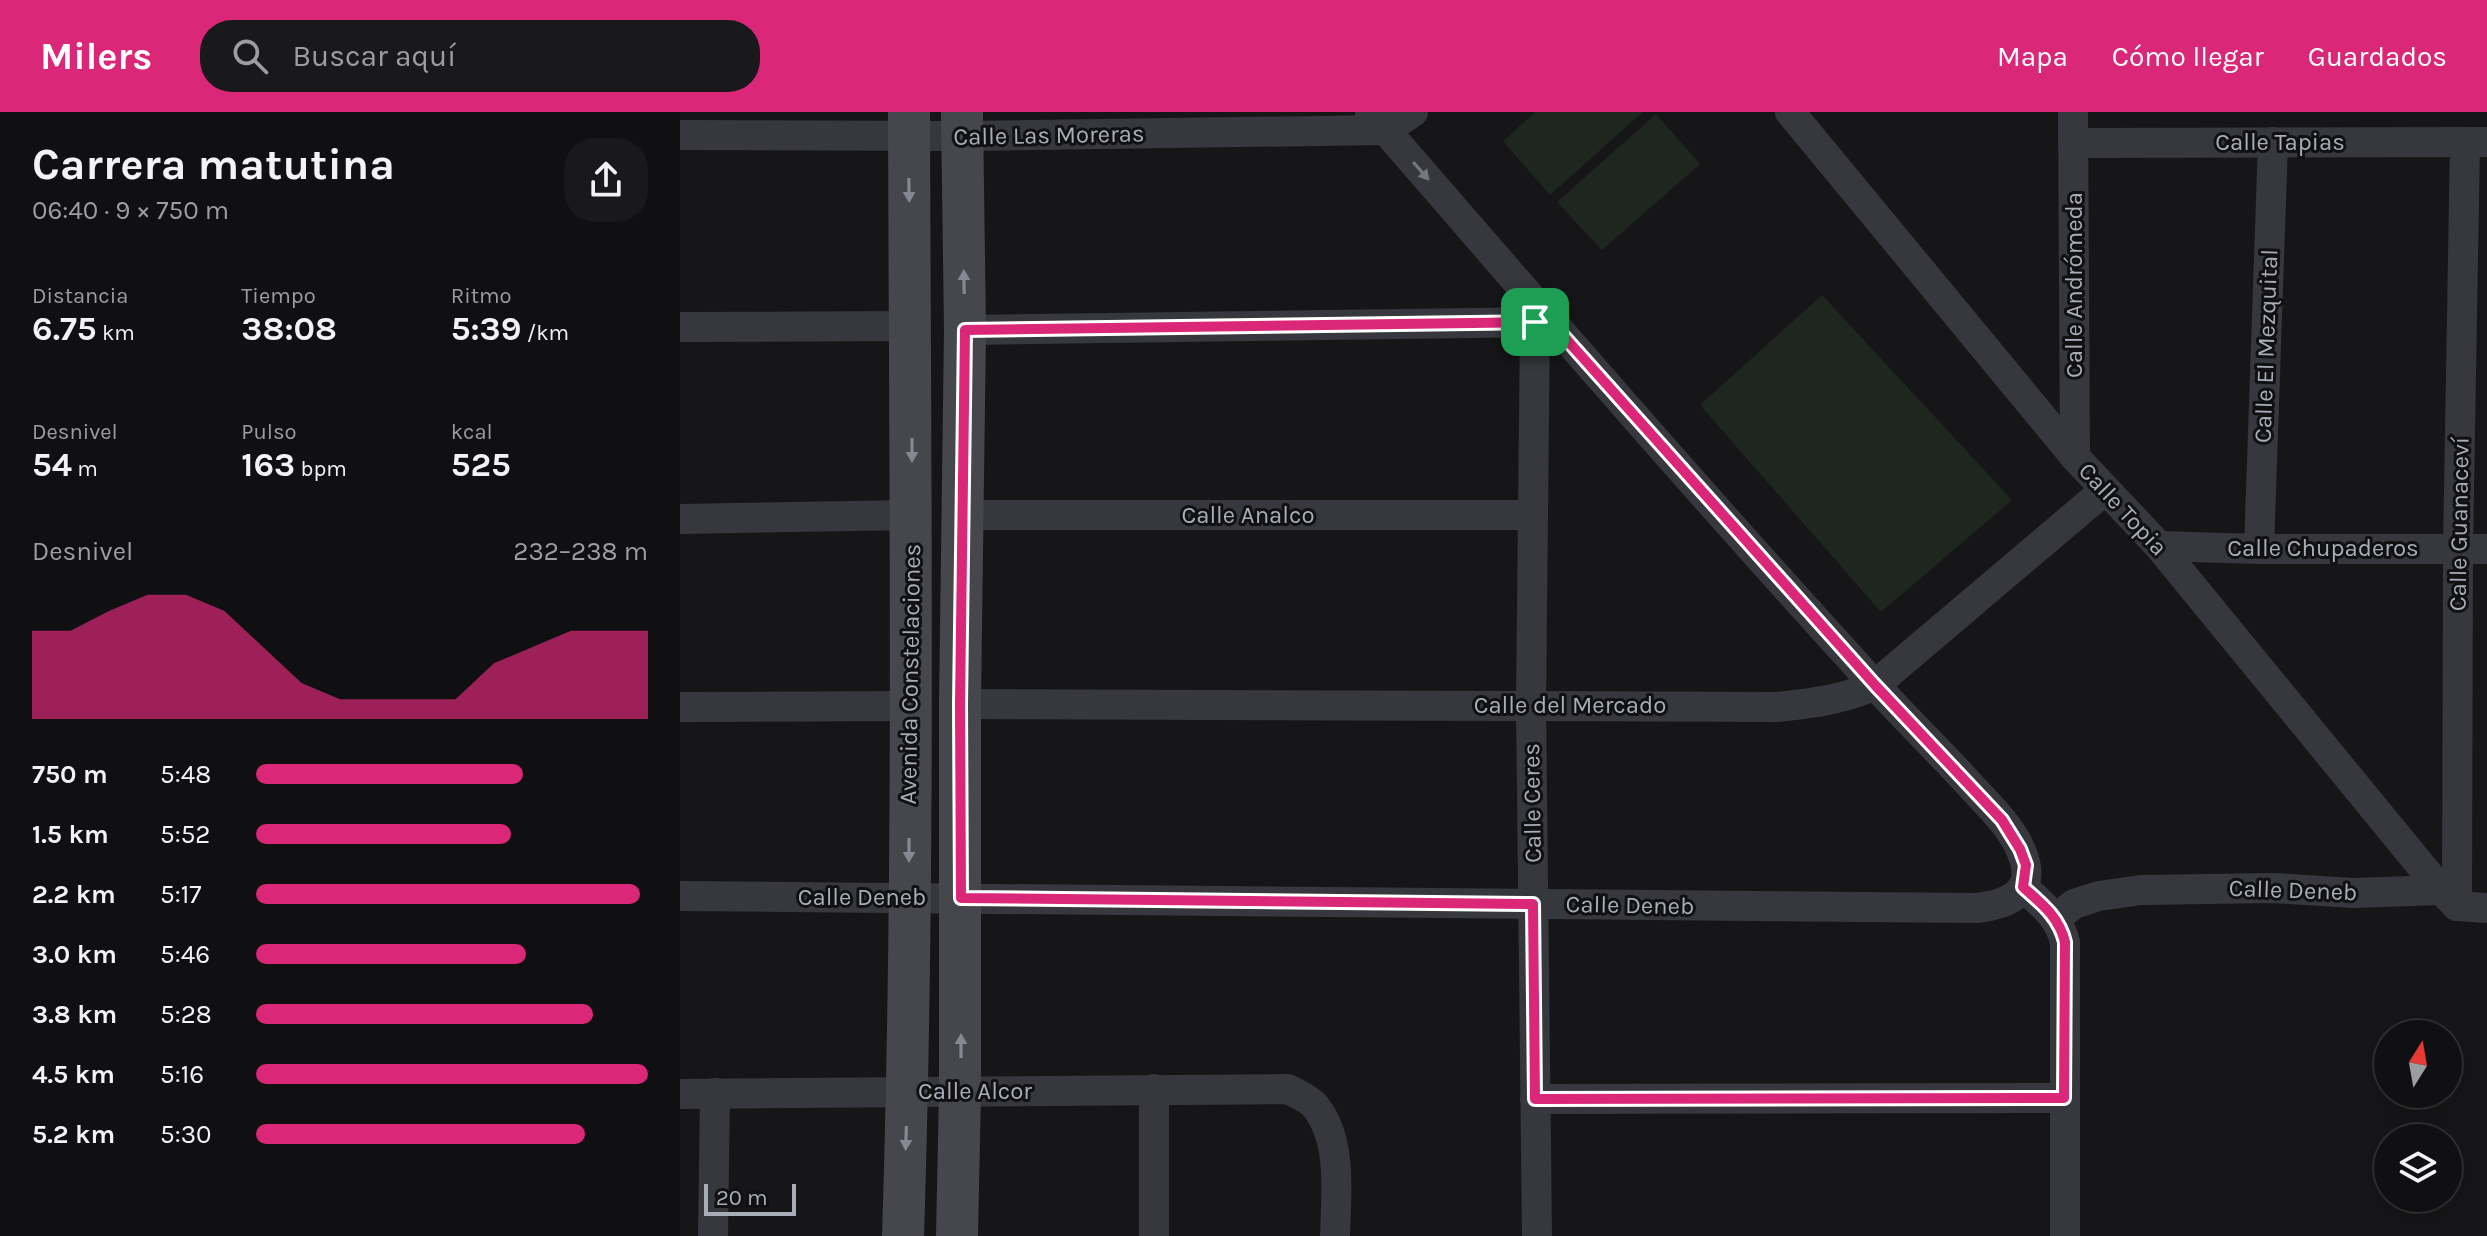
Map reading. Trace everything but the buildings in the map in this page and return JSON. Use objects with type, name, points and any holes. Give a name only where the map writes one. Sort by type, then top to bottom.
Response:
[{"type":"street","points":[[1413,112],[1378,121],[1543,322],[2002,820],[2020,849],[2024,876],[2062,927],[2065,942],[2065,1236]]},
{"type":"street","name":"Calle Topia","points":[[1790,112],[2075,457],[2159,546],[2462,901]]},
{"type":"street","name":"Calle Andrómeda","points":[[2073,112],[2075,457]]},
{"type":"street","name":"Calle Las Moreras","points":[[680,135],[909,124],[1378,121]]},
{"type":"street","name":"Avenida Constelaciones","points":[[903,1236],[912,515],[909,124]]},
{"type":"street","name":"Avenida Constelaciones","points":[[957,1236],[965,330],[962,124]]},
{"type":"street","name":"Calle El Mezquital","points":[[2259,549],[2273,142]]},
{"type":"street","name":"Calle Tapias","points":[[2073,143],[2476,142]]},
{"type":"street","name":"Calle Guanaceví","points":[[2462,901],[2472,549],[2476,142]]},
{"type":"street","points":[[965,330],[1543,322]]},
{"type":"street","name":"Calle Ceres","points":[[1537,1236],[1531,705],[1533,515],[1543,322]]},
{"type":"street","points":[[680,327],[911,326]]},
{"type":"street","name":"Calle del Mercado","points":[[960,704],[1777,707],[1827,702],[1875,685],[2105,490]]},
{"type":"street","points":[[680,519],[912,515]]},
{"type":"street","name":"Calle Analco","points":[[963,515],[1533,515]]},
{"type":"street","name":"Calle Chupaderos","points":[[2159,546],[2472,549]]},
{"type":"street","points":[[680,707],[909,706]]},
{"type":"street","name":"Calle Deneb","points":[[680,896],[1977,908],[2012,900],[2024,876]]},
{"type":"street","name":"Calle Deneb","points":[[2056,918],[2074,904],[2141,890],[2274,888],[2462,901]]},
{"type":"street","points":[[1154,1089],[1154,1236]]},
{"type":"street","name":"Calle Alcor","points":[[680,1094],[1288,1089],[1314,1105],[1329,1130],[1336,1181],[1335,1236]]},
{"type":"street","points":[[713,1236],[715,1093]]},
{"type":"street","points":[[1535,1099],[2064,1098]]},
{"type":"shaded area","points":[[1535,112],[1643,112],[1550,195],[1503,141]]},
{"type":"shaded area","points":[[1656,114],[1700,164],[1602,250],[1557,202]]},
{"type":"shaded area","points":[[1822,295],[2012,500],[1881,612],[1700,405]]},
{"type":"route","points":[[1535,322],[1551,322],[1875,685],[2002,820],[2026,865],[2023,887],[2062,927],[2067,1001],[2064,1098],[1535,1099],[1533,904],[961,898],[965,330],[1535,322]]}]
